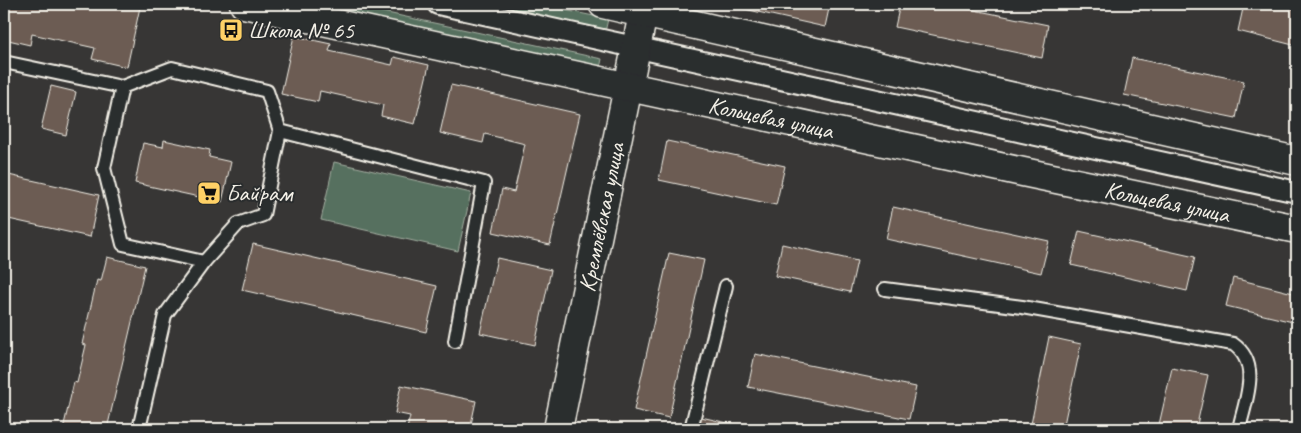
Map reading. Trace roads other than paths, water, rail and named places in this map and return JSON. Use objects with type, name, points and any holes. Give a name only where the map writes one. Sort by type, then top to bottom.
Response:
[{"type":"main road","name":"Кольцевая улица","points":[[244,4],[1297,229]]},
{"type":"main road","points":[[603,4],[644,8],[1297,161]]},
{"type":"main road","name":"Кремлёвская улица","points":[[558,429],[644,8]]},
{"type":"street","points":[[438,4],[1297,192]]},
{"type":"lane","points":[[4,62],[122,87],[172,68],[267,91],[280,131],[263,214],[238,224],[204,262],[165,314],[139,429]]},
{"type":"lane","points":[[122,87],[104,168],[123,244],[204,262]]},
{"type":"lane","points":[[280,131],[484,183],[455,341]]},
{"type":"lane","points":[[691,429],[726,286]]},
{"type":"lane","points":[[885,289],[1022,307],[1233,344],[1243,353],[1250,369],[1250,381],[1239,429]]},
{"type":"place","name":"Школа № 65","points":[[231,30]]},
{"type":"place","name":"Байрам","points":[[209,193]]}]
